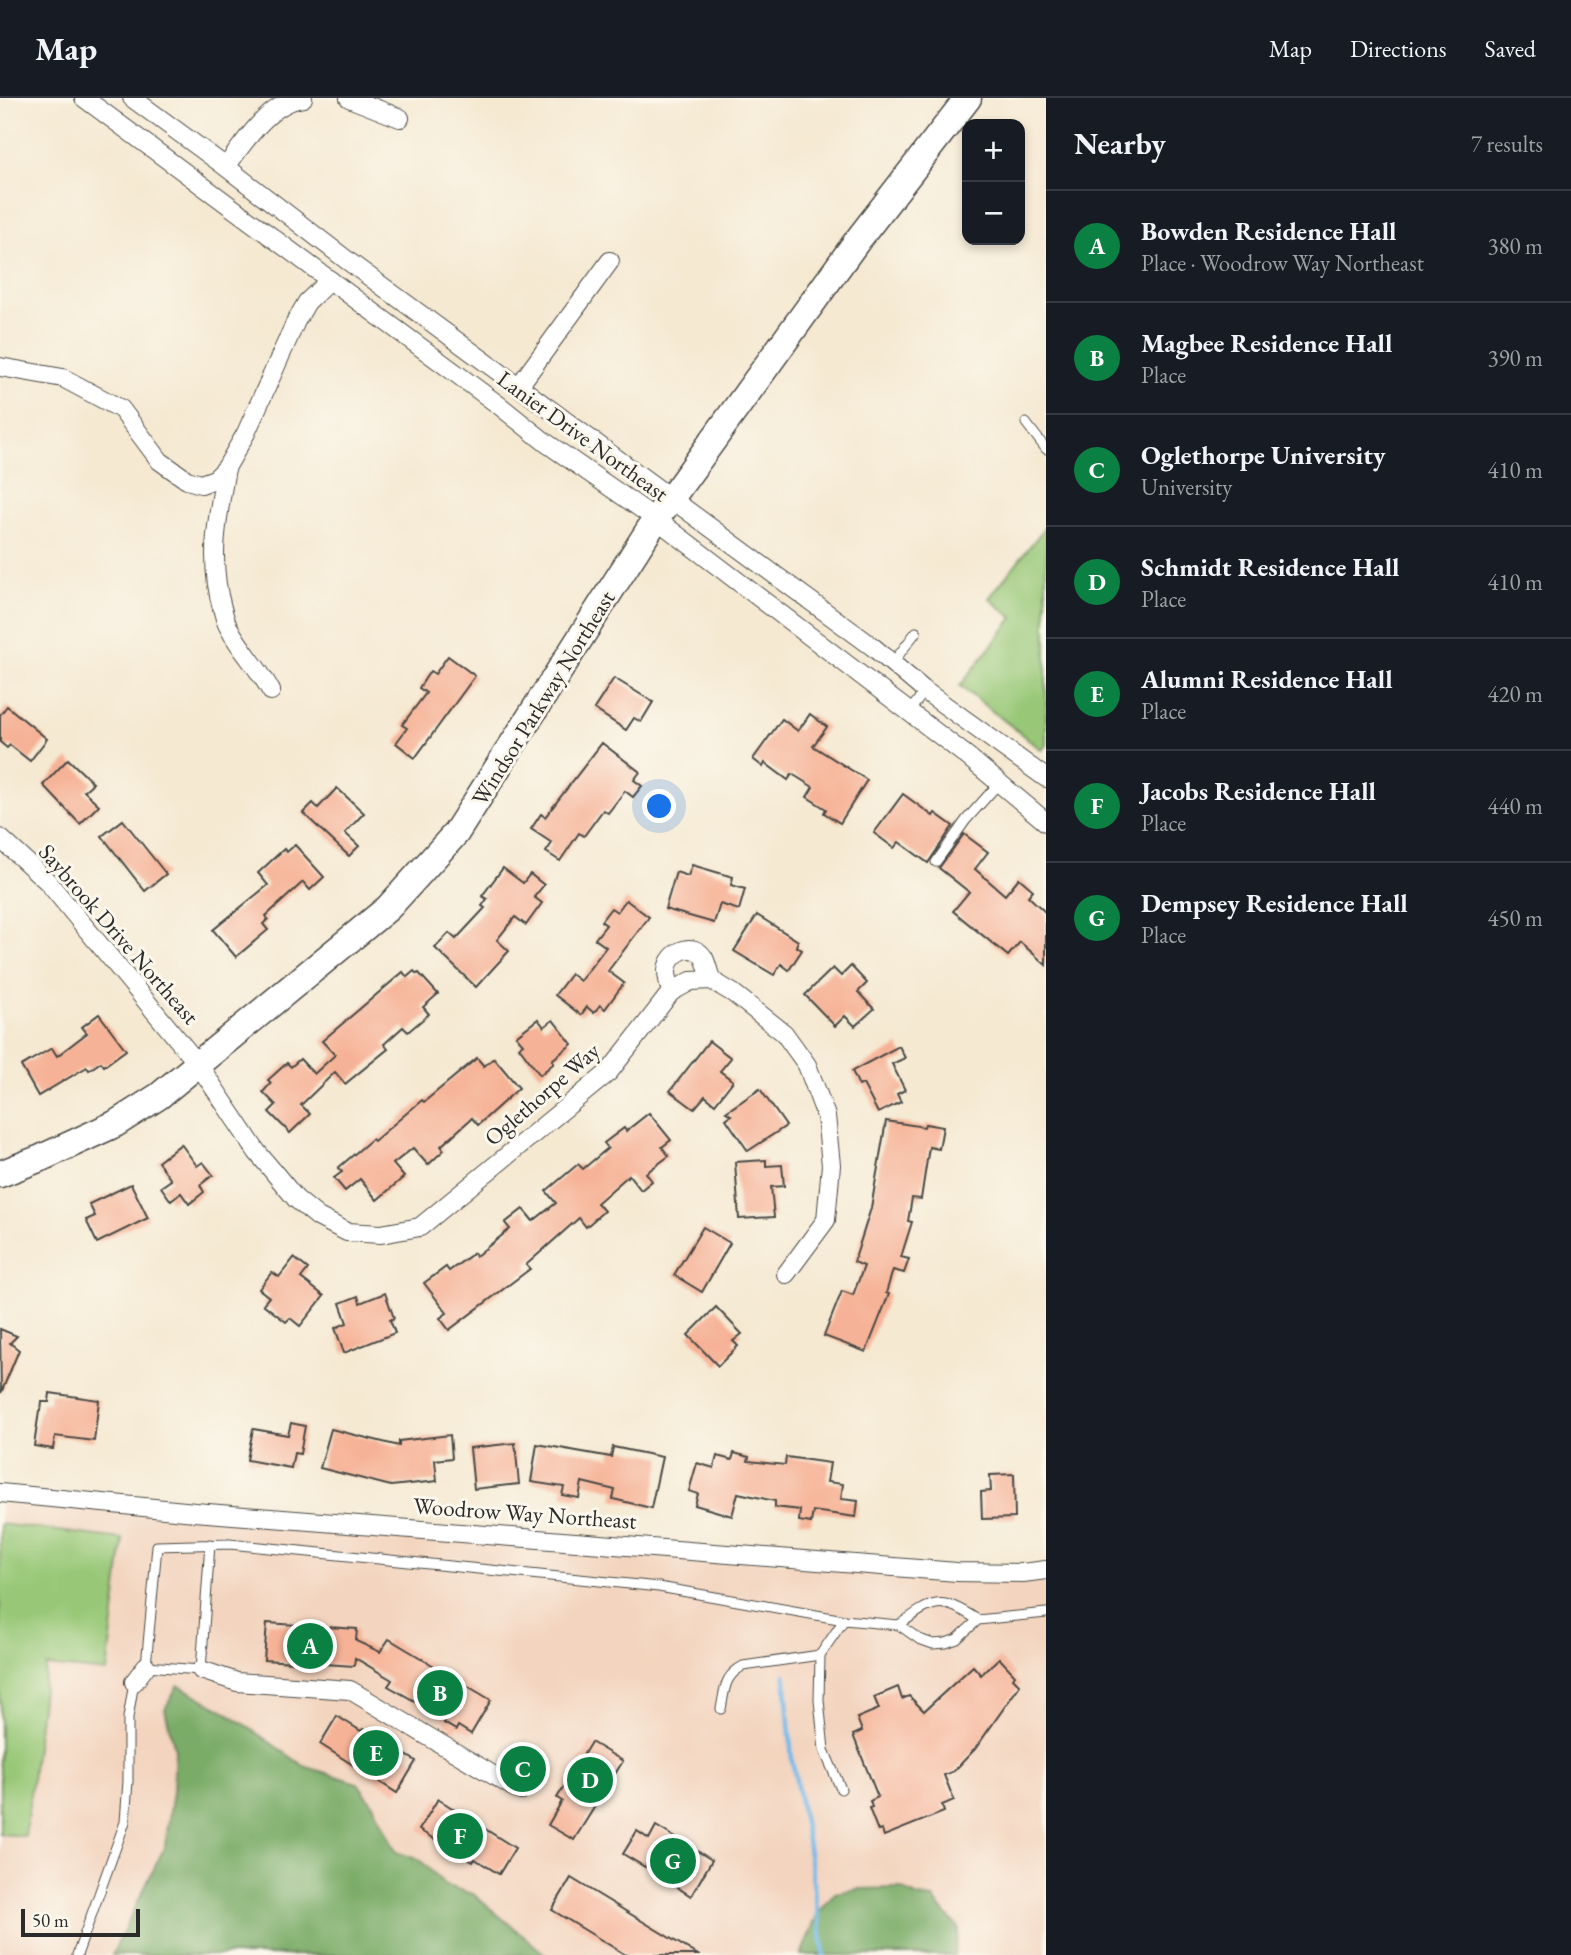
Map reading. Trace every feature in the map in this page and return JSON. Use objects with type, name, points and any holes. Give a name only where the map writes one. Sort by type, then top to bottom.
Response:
[{"type":"street","name":"Lanier Drive Northeast","points":[[84,98],[545,442],[664,509],[892,664],[1046,778]]},
{"type":"street","points":[[226,167],[255,127],[296,98]]},
{"type":"street","points":[[349,98],[400,118]]},
{"type":"street","name":"Windsor Parkway Northeast","points":[[0,1174],[115,1124],[159,1096],[388,908],[456,833],[664,509],[857,241],[968,98]]},
{"type":"street","name":"Lanier Drive Northeast","points":[[138,103],[519,386],[908,713],[1046,822]]},
{"type":"street","points":[[128,131],[138,103]]},
{"type":"street","points":[[519,386],[610,261]]},
{"type":"street","points":[[0,367],[62,378],[121,409],[160,461],[187,480],[201,484],[215,479],[226,468],[246,433],[296,321],[307,302],[330,279]]},
{"type":"street","points":[[226,468],[214,539],[216,585],[227,626],[260,671],[271,691]]},
{"type":"street","name":"Saybrook Drive Northeast","points":[[0,838],[47,881],[198,1064]]},
{"type":"street","points":[[711,980],[703,957],[695,950],[685,949],[670,960],[667,972],[671,992],[691,981],[711,980],[733,993],[784,1033],[807,1065],[826,1116],[831,1165],[825,1220],[786,1274]]},
{"type":"street","name":"Oglethorpe Way","points":[[198,1064],[257,1152],[296,1199],[318,1217],[347,1232],[381,1234],[420,1227],[609,1072],[671,992]]},
{"type":"street","name":"Woodrow Way Northeast","points":[[0,1493],[195,1512],[957,1572],[1023,1573],[1046,1570]]},
{"type":"street","points":[[134,1682],[146,1666]]},
{"type":"street","points":[[201,1670],[237,1682],[350,1690],[520,1790]]},
{"type":"lane","points":[[330,279],[348,261]]},
{"type":"lane","points":[[1026,423],[1046,449]]},
{"type":"lane","points":[[892,664],[916,632]]},
{"type":"lane","points":[[908,713],[925,691]]},
{"type":"lane","points":[[936,862],[966,820],[999,783]]},
{"type":"lane","points":[[210,1544],[201,1670],[146,1666],[157,1546],[210,1544],[230,1544],[659,1587],[844,1620],[899,1625],[927,1643],[946,1643],[968,1631],[978,1620]]},
{"type":"lane","points":[[899,1625],[934,1603],[946,1603],[978,1620],[1046,1613]]},
{"type":"lane","points":[[841,1789],[824,1750],[819,1700],[820,1655],[844,1620]]},
{"type":"lane","points":[[721,1709],[726,1683],[732,1672],[743,1666],[820,1655]]},
{"type":"lane","points":[[77,1955],[125,1822],[128,1718],[134,1682]]},
{"type":"shaded area","points":[[0,1501],[1035,1583],[1046,1581],[1046,1955],[0,1955]]},
{"type":"green space","points":[[1046,526],[1046,745],[1042,750],[960,686],[1013,618],[989,598]]},
{"type":"green space","points":[[0,1524],[123,1539],[107,1672],[46,1666],[25,1836],[0,1834]]},
{"type":"green space","points":[[178,1685],[225,1711],[304,1766],[358,1783],[374,1806],[396,1852],[420,1860],[446,1886],[473,1894],[546,1955],[112,1955],[165,1846],[173,1791],[175,1750],[165,1709]]},
{"type":"green space","points":[[900,1888],[918,1897],[933,1899],[959,1929],[954,1955],[801,1955],[817,1915],[835,1893],[859,1889]]},
{"type":"building","points":[[448,656],[475,676],[415,758],[396,743],[407,728],[402,725],[426,693],[419,688],[430,671],[435,674]]},
{"type":"building","points":[[614,678],[653,702],[641,722],[634,718],[626,730],[594,709]]},
{"type":"building","points":[[7,706],[47,739],[30,761],[10,745],[7,748],[0,742],[0,715]]},
{"type":"building","points":[[810,714],[827,727],[813,746],[867,780],[840,823],[824,813],[826,809],[807,797],[813,787],[792,774],[788,780],[765,763],[763,767],[753,759],[782,719],[798,731]]},
{"type":"building","points":[[602,743],[640,772],[634,780],[642,786],[633,797],[625,791],[608,813],[603,810],[584,836],[579,833],[560,861],[546,852],[552,843],[531,829],[541,814],[545,817]]},
{"type":"building","points":[[68,759],[93,783],[84,791],[99,805],[80,824],[43,785]]},
{"type":"building","points":[[337,788],[364,813],[345,833],[359,846],[349,856],[303,813],[313,803],[318,808]]},
{"type":"building","points":[[903,794],[933,816],[935,813],[953,826],[928,863],[899,842],[894,848],[874,833]]},
{"type":"building","points":[[123,820],[166,874],[145,891],[102,836]]},
{"type":"building","points":[[964,834],[988,852],[975,869],[1005,895],[1019,878],[1033,890],[1028,896],[1046,913],[1046,965],[1020,942],[1008,956],[953,911],[969,892],[939,868]]},
{"type":"building","points":[[295,845],[324,877],[310,890],[303,882],[266,916],[268,919],[263,924],[268,930],[236,957],[213,930],[268,885],[258,873],[284,849],[287,852]]},
{"type":"building","points":[[692,865],[733,877],[731,885],[745,889],[739,910],[720,904],[714,923],[665,909],[676,872],[688,876]]},
{"type":"building","points":[[503,868],[523,883],[530,874],[544,885],[534,897],[542,903],[526,925],[515,917],[497,940],[509,951],[476,987],[435,948],[449,933],[456,939],[485,908],[482,906],[487,899],[482,896]]},
{"type":"building","points":[[626,900],[649,917],[608,971],[624,983],[605,1009],[600,1005],[594,1013],[587,1007],[581,1015],[555,995],[571,974],[580,981],[606,947],[595,939],[606,925],[601,921],[611,908],[617,912]]},
{"type":"building","points":[[757,915],[798,941],[796,946],[802,950],[789,970],[781,964],[774,975],[734,951]]},
{"type":"building","points":[[851,966],[867,983],[858,992],[874,1009],[855,1026],[845,1016],[835,1026],[805,995],[833,968],[841,976]]},
{"type":"building","points":[[414,971],[438,994],[423,1007],[429,1014],[408,1032],[403,1027],[384,1044],[388,1049],[345,1084],[335,1072],[301,1105],[310,1114],[290,1133],[269,1112],[276,1105],[263,1092],[271,1083],[268,1080],[287,1063],[291,1067],[300,1059],[314,1074],[335,1055],[322,1041],[403,972],[407,977]]},
{"type":"building","points":[[99,1014],[126,1050],[104,1066],[101,1062],[89,1070],[87,1067],[38,1096],[21,1066],[52,1048],[57,1056],[87,1033],[82,1027]]},
{"type":"building","points":[[538,1019],[544,1027],[553,1020],[572,1044],[552,1060],[554,1063],[540,1075],[519,1047],[523,1044],[516,1036]]},
{"type":"building","points":[[709,1041],[731,1058],[720,1071],[733,1081],[715,1104],[705,1096],[694,1109],[670,1091]]},
{"type":"building","points":[[899,1046],[905,1058],[892,1064],[905,1090],[897,1094],[901,1102],[878,1113],[863,1084],[859,1086],[852,1071]]},
{"type":"building","points":[[477,1058],[484,1066],[494,1058],[519,1088],[478,1125],[472,1118],[441,1146],[444,1150],[428,1165],[413,1148],[393,1164],[404,1177],[377,1200],[360,1179],[345,1191],[334,1178],[342,1172],[338,1168]]},
{"type":"building","points":[[760,1089],[786,1126],[748,1151],[726,1119],[731,1115],[726,1112]]},
{"type":"building","points":[[649,1113],[671,1140],[662,1147],[669,1156],[646,1173],[652,1181],[641,1190],[629,1175],[597,1203],[604,1211],[586,1227],[579,1218],[526,1265],[530,1269],[449,1330],[440,1318],[447,1313],[424,1283],[446,1267],[449,1271],[474,1253],[476,1256],[510,1229],[505,1223],[523,1209],[533,1221],[556,1203],[546,1191],[578,1164],[583,1169],[608,1148],[604,1143],[624,1128],[626,1131]]},
{"type":"building","points":[[886,1121],[943,1127],[939,1149],[929,1147],[921,1199],[912,1198],[908,1221],[912,1222],[901,1257],[909,1259],[904,1273],[893,1270],[886,1293],[889,1294],[866,1352],[824,1336],[842,1291],[853,1295],[864,1266],[854,1262],[871,1208]]},
{"type":"building","points":[[181,1144],[197,1166],[203,1162],[213,1175],[200,1185],[204,1192],[189,1204],[181,1193],[171,1201],[161,1187],[171,1180],[158,1162]]},
{"type":"building","points":[[766,1160],[766,1166],[782,1165],[784,1186],[771,1187],[774,1217],[739,1219],[735,1162]]},
{"type":"building","points":[[131,1184],[148,1218],[97,1243],[86,1220],[95,1216],[89,1204]]},
{"type":"building","points":[[703,1227],[730,1243],[702,1292],[674,1275]]},
{"type":"building","points":[[294,1258],[308,1269],[301,1278],[324,1296],[300,1326],[290,1318],[286,1322],[263,1304],[269,1297],[259,1289],[272,1272],[279,1277]]},
{"type":"building","points":[[385,1293],[394,1318],[390,1320],[395,1333],[344,1353],[335,1328],[347,1323],[340,1303],[358,1296],[360,1303]]},
{"type":"building","points":[[716,1307],[742,1334],[733,1341],[738,1346],[718,1366],[688,1335]]},
{"type":"building","points":[[0,1329],[17,1336],[10,1343],[19,1350],[1,1393]]},
{"type":"building","points":[[50,1393],[99,1400],[94,1441],[55,1436],[53,1449],[34,1446],[39,1411],[42,1402],[49,1402]]},
{"type":"building","points":[[291,1423],[305,1426],[300,1454],[294,1453],[291,1468],[247,1460],[253,1429],[288,1435]]},
{"type":"building","points":[[331,1429],[399,1446],[399,1441],[450,1435],[452,1458],[435,1460],[437,1481],[391,1486],[320,1468]]},
{"type":"building","points":[[515,1443],[519,1484],[474,1489],[470,1448]]},
{"type":"building","points":[[537,1444],[611,1457],[613,1447],[662,1457],[651,1508],[613,1499],[615,1490],[582,1482],[579,1498],[562,1495],[564,1487],[531,1482]]},
{"type":"building","points":[[734,1453],[749,1457],[748,1461],[785,1465],[786,1457],[830,1463],[827,1482],[843,1484],[841,1499],[858,1501],[856,1517],[813,1511],[811,1523],[799,1521],[800,1510],[775,1507],[775,1501],[738,1493],[732,1516],[695,1505],[698,1494],[689,1491],[697,1463],[714,1468],[717,1456],[732,1460]]},
{"type":"building","points":[[1014,1474],[1015,1518],[982,1519],[981,1492],[991,1491],[990,1475]]},
{"type":"building","points":[[267,1623],[357,1629],[356,1641],[380,1652],[389,1639],[491,1700],[471,1734],[458,1726],[456,1730],[444,1723],[446,1719],[388,1686],[392,1680],[355,1658],[354,1666],[264,1660]]},
{"type":"building","points":[[999,1658],[1015,1675],[1013,1678],[1020,1685],[975,1749],[954,1771],[944,1775],[954,1800],[942,1805],[944,1812],[884,1836],[882,1830],[878,1831],[869,1808],[872,1807],[870,1801],[878,1797],[853,1735],[862,1731],[857,1718],[879,1709],[874,1697],[898,1687],[902,1699],[909,1696],[924,1711],[973,1666],[981,1675]]},
{"type":"building","points":[[337,1716],[416,1761],[397,1793],[320,1744]]},
{"type":"building","points":[[591,1742],[623,1761],[574,1840],[548,1825],[562,1801],[557,1798]]},
{"type":"building","points":[[438,1799],[515,1848],[499,1874],[419,1830]]},
{"type":"building","points":[[656,1826],[712,1860],[691,1896],[667,1881],[670,1875],[648,1861],[645,1867],[623,1854],[637,1831],[649,1839]]},
{"type":"building","points":[[571,1878],[698,1955],[626,1955],[552,1910]]},
{"type":"waterway","points":[[785,1675],[792,1760],[824,1955]]},
{"type":"place","name":"Bowden Residence Hall","points":[[310,1646]]},
{"type":"place","name":"Magbee Residence Hall","points":[[440,1693]]},
{"type":"place","name":"Alumni Residence Hall","points":[[376,1753]]},
{"type":"place","name":"Oglethorpe University","points":[[523,1769]]},
{"type":"place","name":"Schmidt Residence Hall","points":[[590,1780]]},
{"type":"place","name":"Jacobs Residence Hall","points":[[460,1836]]},
{"type":"place","name":"Dempsey Residence Hall","points":[[673,1861]]}]
